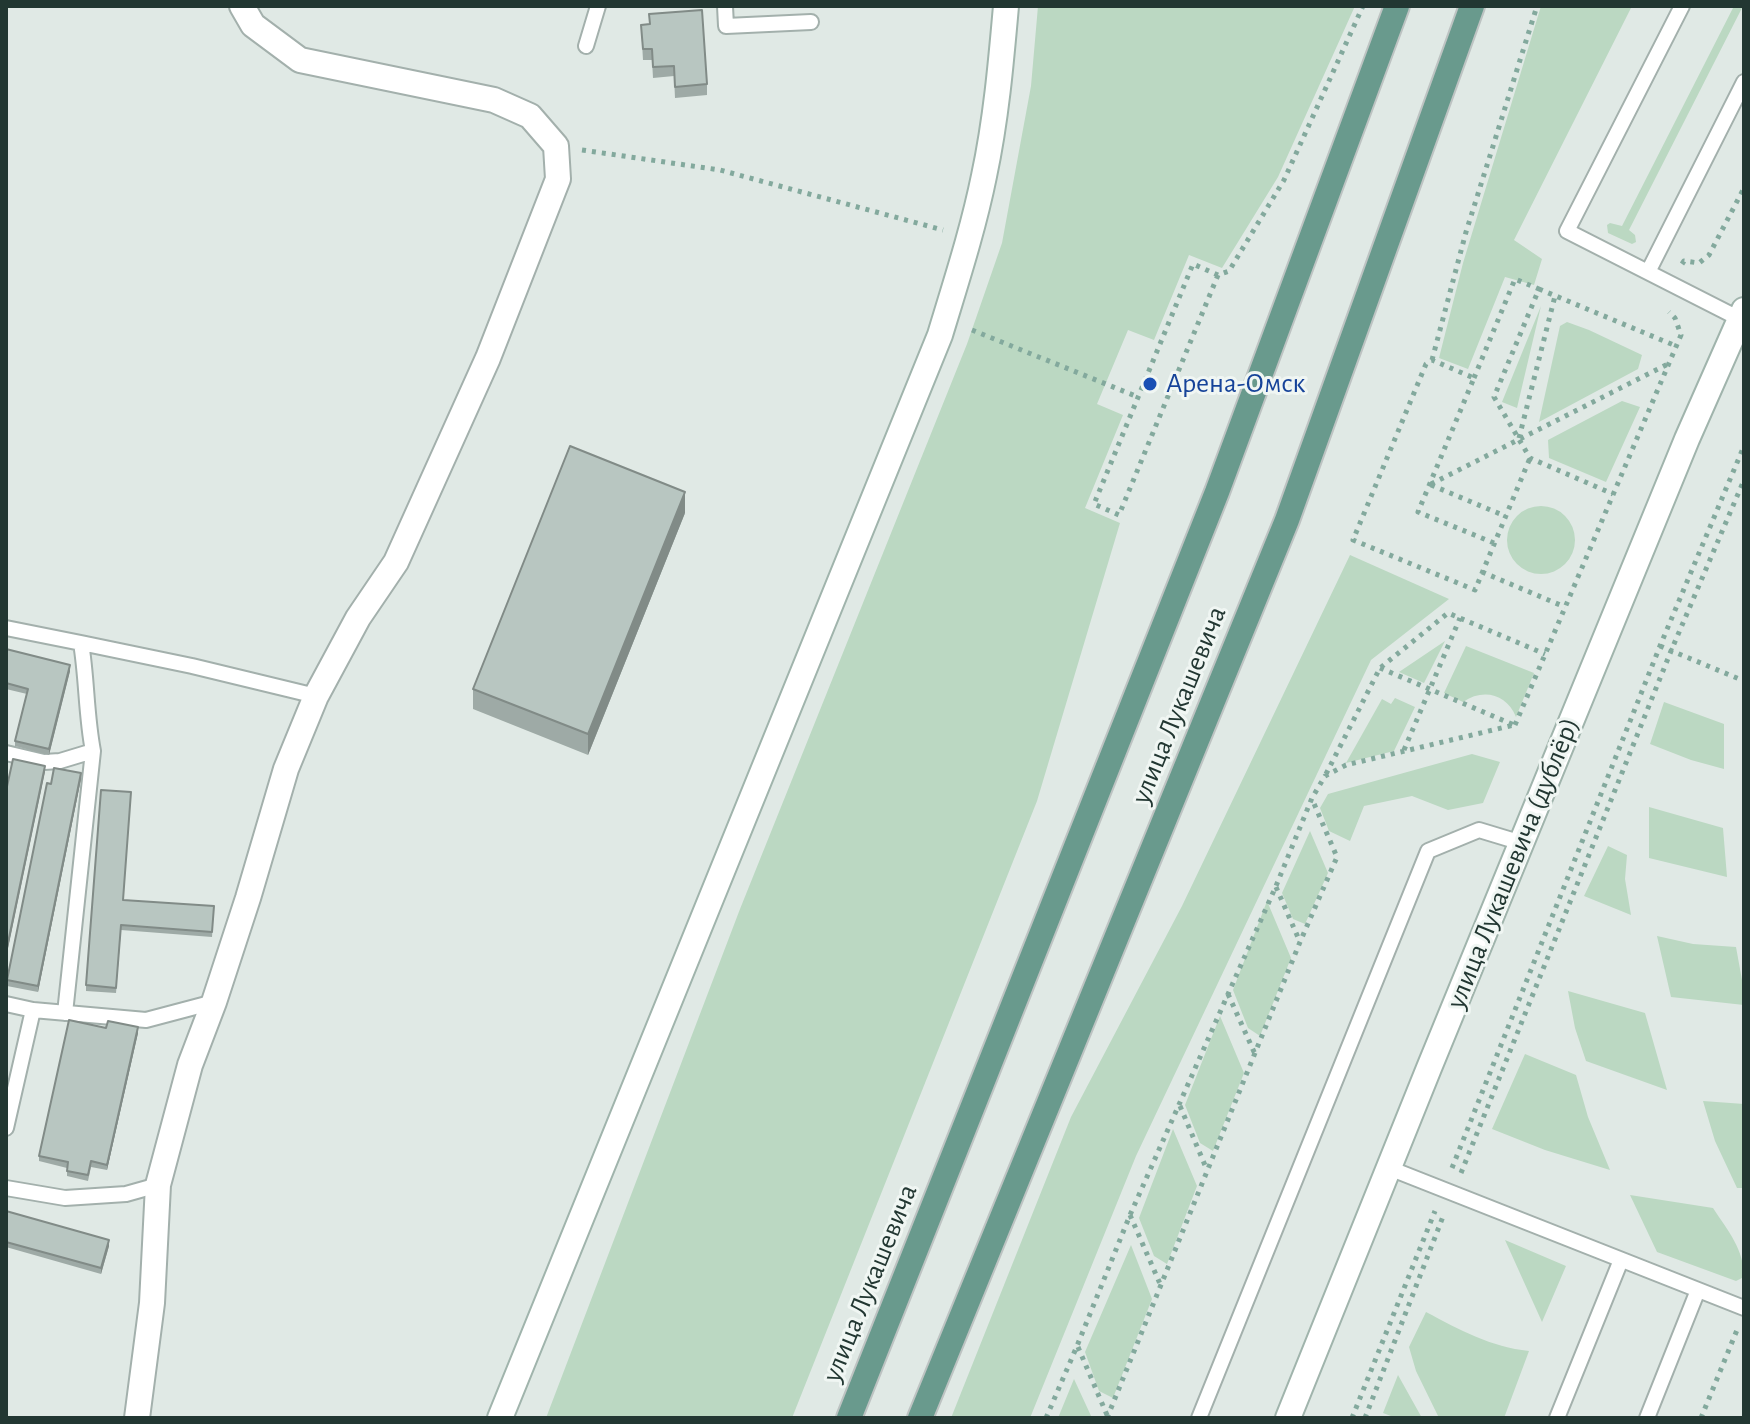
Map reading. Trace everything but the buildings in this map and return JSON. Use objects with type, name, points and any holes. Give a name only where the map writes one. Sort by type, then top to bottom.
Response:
[{"type":"main road","name":"улица Лукашевича","points":[[849,1418],[1217,492],[1397,6]]},
{"type":"main road","name":"улица Лукашевича","points":[[920,1418],[1287,520],[1472,6]]},
{"type":"street","points":[[137,1418],[152,1303],[158,1185],[190,1065],[248,898],[286,769],[316,696],[358,618],[396,562],[488,358],[558,179],[556,146],[530,116],[494,100],[300,60],[253,25],[242,6]]},
{"type":"street","points":[[500,1418],[940,335],[985,175],[998,97],[1006,6]]},
{"type":"street","name":"улица Лукашевича (дублёр)","points":[[1288,1418],[1687,439],[1742,315]]},
{"type":"lane","points":[[586,46],[598,6]]},
{"type":"lane","points":[[725,6],[726,26],[811,22]]},
{"type":"lane","points":[[1682,6],[1567,231],[1742,315]]},
{"type":"lane","points":[[1648,272],[1744,82]]},
{"type":"lane","points":[[6,628],[192,666],[316,696]]},
{"type":"lane","points":[[65,1013],[93,751],[81,643]]},
{"type":"lane","points":[[6,753],[44,762],[60,761],[93,751]]},
{"type":"lane","points":[[1199,1418],[1428,851],[1479,830],[1522,843]]},
{"type":"lane","points":[[6,1004],[33,1010],[146,1020],[214,1002]]},
{"type":"lane","points":[[6,1128],[33,1010]]},
{"type":"lane","points":[[1389,1168],[1744,1308]]},
{"type":"lane","points":[[6,1188],[65,1198],[126,1194],[158,1185]]},
{"type":"lane","points":[[1557,1418],[1621,1260]]},
{"type":"lane","points":[[1647,1418],[1698,1290]]},
{"type":"path","points":[[1218,275],[1119,515],[1094,504],[1193,264],[1218,275],[1229,271],[1284,180],[1363,6]]},
{"type":"path","points":[[1530,458],[1475,590],[1353,540],[1426,364],[1432,360],[1466,232],[1537,6]]},
{"type":"path","points":[[556,146],[720,170],[944,230]]},
{"type":"path","points":[[1514,725],[1681,335],[1675,318],[1663,306],[1684,261],[1699,263],[1709,255],[1744,188]]},
{"type":"path","points":[[1494,543],[1418,512],[1515,279],[1676,346]]},
{"type":"path","points":[[1539,289],[1494,397],[1530,458],[1613,494]]},
{"type":"path","points":[[1519,439],[1555,296]]},
{"type":"path","points":[[967,328],[1138,397]]},
{"type":"path","points":[[1432,360],[1474,378]]},
{"type":"path","points":[[1430,485],[1669,363]]},
{"type":"path","points":[[1352,1418],[1660,646],[1744,446]]},
{"type":"path","points":[[1459,1178],[1671,651],[1744,480]]},
{"type":"path","points":[[1430,485],[1505,516]]},
{"type":"path","points":[[1482,572],[1565,607]]},
{"type":"path","points":[[1046,1418],[1130,1215],[1312,798],[1380,668],[1448,613],[1545,654]]},
{"type":"path","points":[[1404,751],[1460,618]]},
{"type":"path","points":[[1660,646],[1744,681]]},
{"type":"path","points":[[1380,668],[1514,725]]},
{"type":"path","points":[[1325,776],[1346,765],[1514,725]]},
{"type":"path","points":[[1107,1417],[1337,857],[1312,798]]},
{"type":"path","points":[[1276,886],[1300,942]]},
{"type":"path","points":[[1228,993],[1255,1054]]},
{"type":"path","points":[[1179,1106],[1207,1170]]},
{"type":"path","points":[[1365,1418],[1446,1209]]},
{"type":"path","points":[[1130,1215],[1161,1286]]},
{"type":"path","points":[[1701,1418],[1739,1325]]},
{"type":"path","points":[[1077,1346],[1107,1417]]},
{"type":"green space","points":[[1038,6],[1355,6],[1278,177],[1222,268],[1189,255],[1154,340],[1128,330],[1097,404],[1123,415],[1085,508],[1120,523],[1037,801],[792,1418],[546,1418],[740,909],[967,344],[1002,243],[1031,86]]},
{"type":"green space","points":[[1541,6],[1632,6],[1514,240],[1542,259],[1534,285],[1505,277],[1468,369],[1439,358],[1463,263]]},
{"type":"green space","points":[[1734,6],[1743,6],[1629,230],[1635,235],[1636,242],[1632,244],[1608,233],[1607,225],[1610,223],[1622,226]]},
{"type":"green space","points":[[1541,306],[1517,408],[1502,402]]},
{"type":"green space","points":[[1567,322],[1642,355],[1638,369],[1539,422],[1560,326]]},
{"type":"green space","points":[[1622,401],[1640,407],[1606,482],[1549,458],[1548,440]]},
{"type":"green space","points":[[1548,506],[1569,521],[1575,540],[1573,553],[1565,564],[1548,574],[1534,574],[1517,564],[1509,553],[1507,533],[1517,516],[1528,508]]},
{"type":"green space","points":[[1350,555],[1449,599],[1371,660],[1136,1156],[1030,1418],[951,1418],[1071,1117],[1182,906]]},
{"type":"green space","points":[[1445,641],[1424,683],[1399,672]]},
{"type":"green space","points":[[1466,646],[1534,673],[1516,717],[1501,698],[1478,695],[1463,702],[1444,693]]},
{"type":"green space","points":[[1395,698],[1415,707],[1394,751],[1346,763],[1382,699],[1391,704]]},
{"type":"green space","points":[[1664,702],[1724,724],[1724,769],[1650,744]]},
{"type":"green space","points":[[1472,754],[1500,762],[1483,803],[1448,810],[1412,796],[1364,806],[1350,841],[1329,831],[1320,808],[1328,794]]},
{"type":"green space","points":[[1649,807],[1723,828],[1727,877],[1649,858]]},
{"type":"green space","points":[[1310,831],[1328,873],[1305,924],[1293,919],[1282,893]]},
{"type":"green space","points":[[1608,846],[1627,855],[1625,879],[1631,915],[1584,896]]},
{"type":"green space","points":[[1267,901],[1291,958],[1260,1036],[1248,1028],[1233,990]]},
{"type":"green space","points":[[1657,936],[1693,944],[1736,947],[1744,1005],[1671,997]]},
{"type":"green space","points":[[1568,991],[1645,1013],[1667,1090],[1586,1061],[1575,1028]]},
{"type":"green space","points":[[1220,1016],[1244,1073],[1213,1151],[1200,1143],[1185,1105]]},
{"type":"green space","points":[[1525,1054],[1576,1075],[1588,1117],[1610,1170],[1545,1150],[1492,1129]]},
{"type":"green space","points":[[1703,1101],[1744,1104],[1744,1188],[1737,1188],[1715,1141]]},
{"type":"green space","points":[[1173,1129],[1197,1186],[1167,1264],[1154,1256],[1139,1218]]},
{"type":"green space","points":[[1630,1195],[1713,1208],[1738,1249],[1744,1277],[1736,1281],[1657,1252]]},
{"type":"green space","points":[[1505,1240],[1566,1266],[1542,1322]]},
{"type":"green space","points":[[1131,1245],[1152,1299],[1113,1398],[1099,1391],[1085,1352]]},
{"type":"green space","points":[[1426,1312],[1489,1342],[1529,1351],[1504,1418],[1439,1418],[1416,1371],[1409,1347]]},
{"type":"green space","points":[[1398,1375],[1422,1418],[1396,1418],[1383,1413]]},
{"type":"green space","points":[[1074,1379],[1092,1418],[1058,1418]]},
{"type":"place","name":"Арена-Омск","points":[[1150,384]]}]
